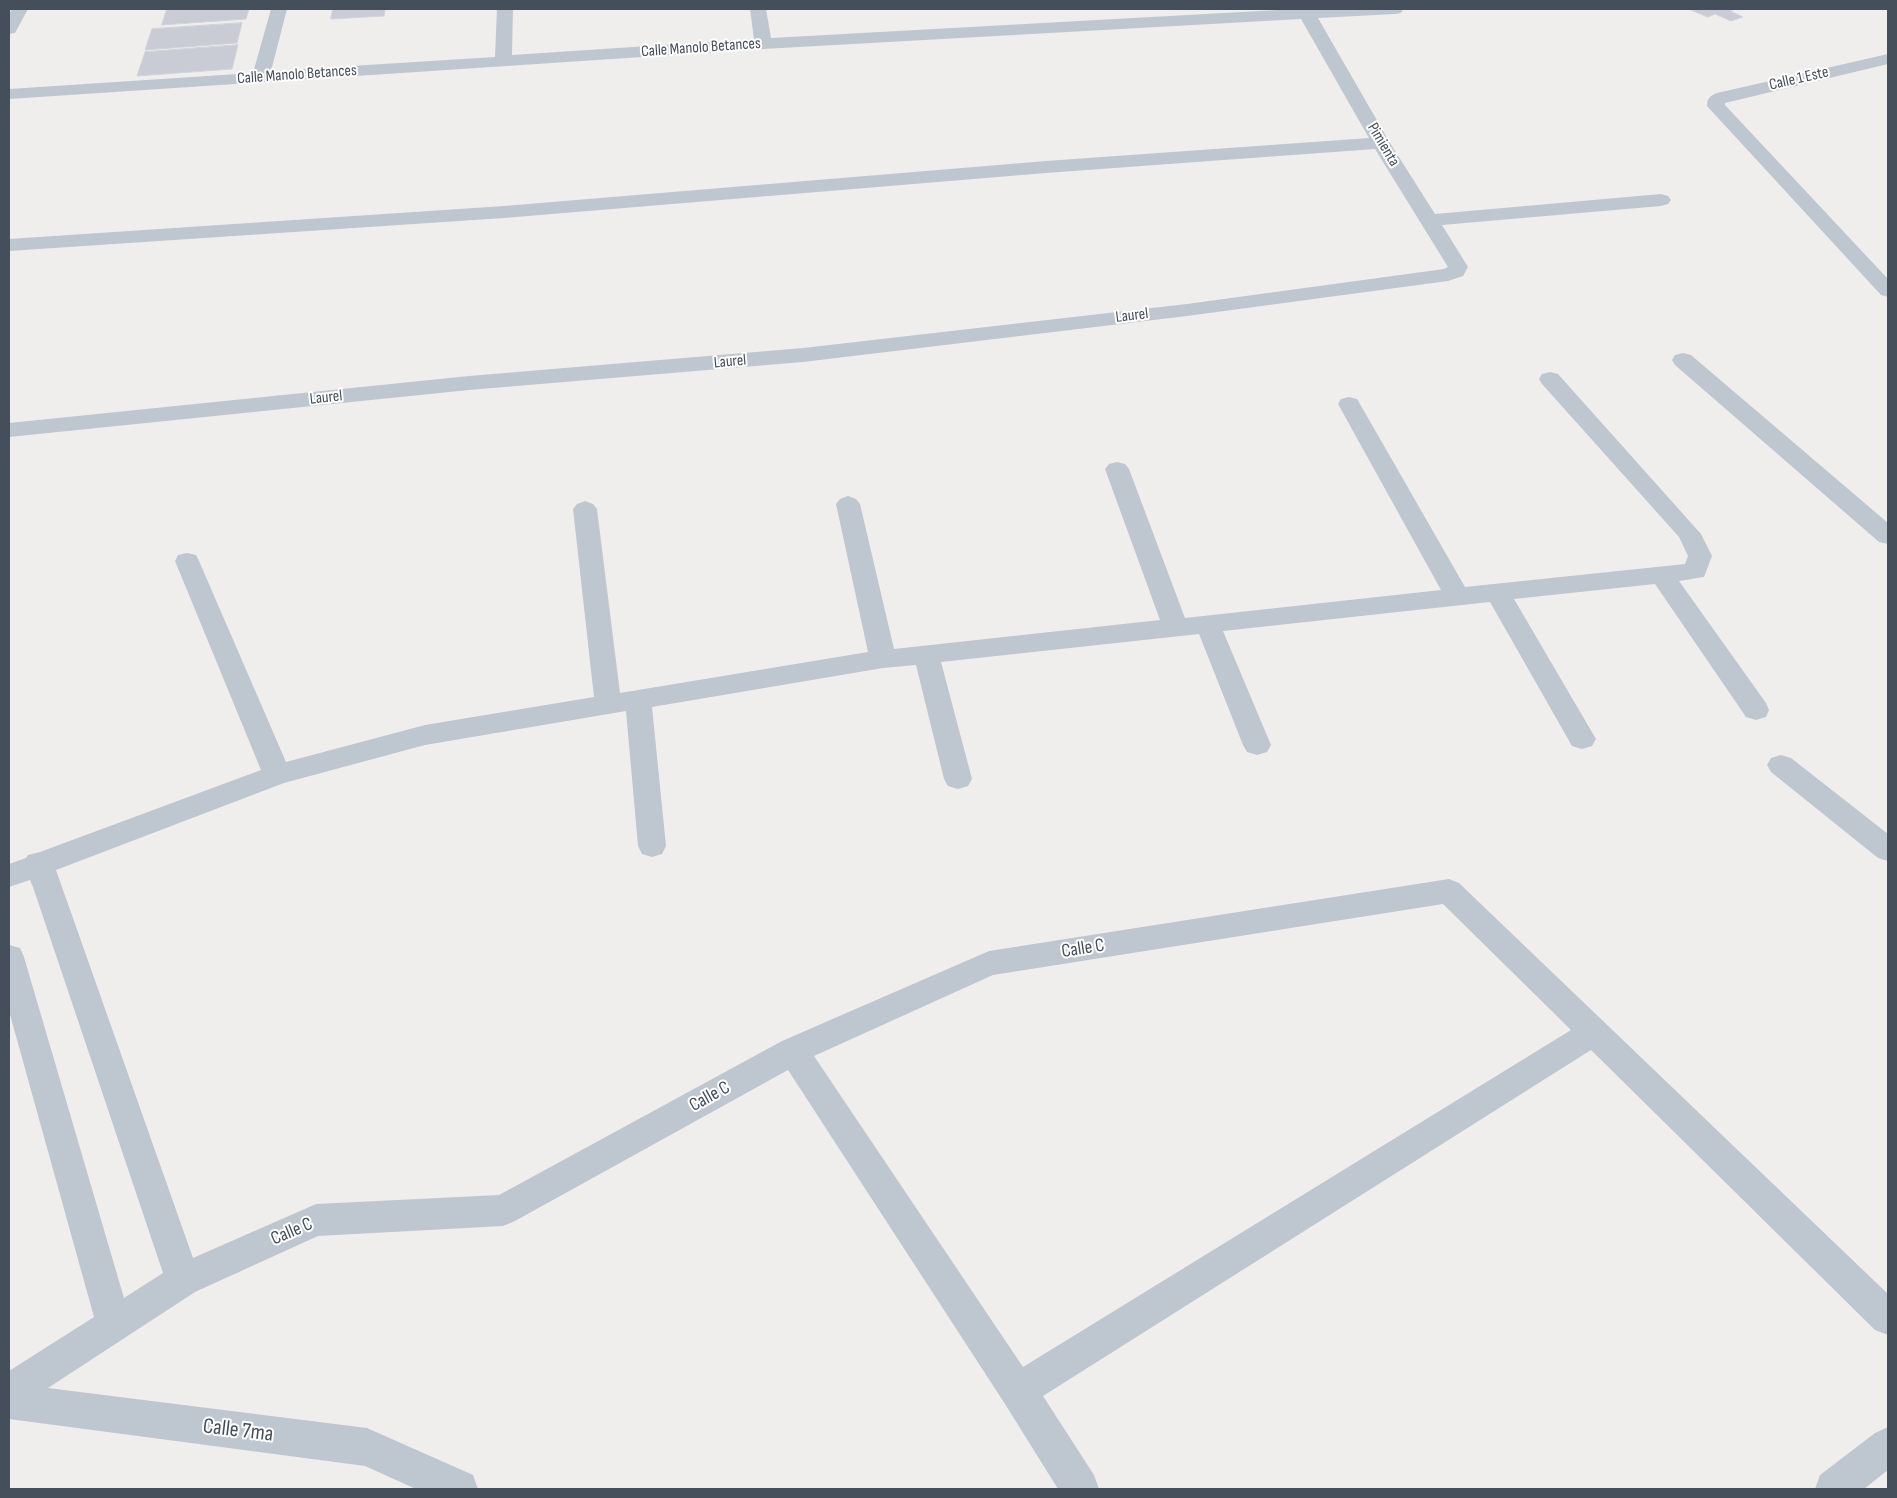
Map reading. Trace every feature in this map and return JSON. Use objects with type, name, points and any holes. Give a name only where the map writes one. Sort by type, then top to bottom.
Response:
[{"type":"street","points":[[9,28],[20,9]]},
{"type":"street","points":[[261,77],[279,9]]},
{"type":"street","points":[[503,62],[505,9]]},
{"type":"street","points":[[758,9],[763,44]]},
{"type":"street","name":"Calle Manolo Betances","points":[[9,94],[763,44],[1032,22],[1394,9]]},
{"type":"street","name":"Pimienta","points":[[1305,11],[1381,143],[1458,267],[1456,272],[1448,274]]},
{"type":"street","name":"Calle 1 Este","points":[[1888,59],[1716,100],[1716,106],[1888,290]]},
{"type":"street","points":[[9,245],[504,212],[1037,168],[1381,143]]},
{"type":"street","points":[[1429,220],[1661,200]]},
{"type":"street","name":"Laurel","points":[[9,430],[469,383],[803,355],[1177,311],[1448,274]]},
{"type":"street","points":[[1683,360],[1888,536]]},
{"type":"street","points":[[9,876],[277,775],[425,735],[883,659],[1498,594],[1695,571],[1700,556],[1689,534],[1550,379]]},
{"type":"street","points":[[1349,404],[1458,598]]},
{"type":"street","points":[[1117,469],[1176,628]]},
{"type":"street","points":[[848,504],[883,659]]},
{"type":"street","points":[[585,509],[608,705]]},
{"type":"street","points":[[188,560],[277,775]]},
{"type":"street","points":[[1662,575],[1756,710]]},
{"type":"street","points":[[1498,594],[1582,739]]},
{"type":"street","points":[[1208,625],[1257,745]]},
{"type":"street","points":[[926,654],[958,779]]},
{"type":"street","points":[[638,700],[652,846]]},
{"type":"street","points":[[1781,765],[1888,850]]},
{"type":"street","points":[[38,864],[183,1280]]},
{"type":"street","name":"Calle C","points":[[9,1392],[183,1280],[316,1220],[503,1210],[793,1051],[989,963],[1450,891],[1594,1032]]},
{"type":"street","points":[[9,957],[114,1324]]},
{"type":"street","points":[[1018,1391],[1594,1032],[1888,1318]]},
{"type":"street","points":[[793,1051],[1018,1391],[1080,1489]]},
{"type":"street","name":"Calle 7ma","points":[[9,1401],[367,1447],[459,1489]]},
{"type":"street","points":[[1834,1489],[1888,1446]]},
{"type":"building","points":[[167,9],[249,9],[246,19],[162,25]]},
{"type":"building","points":[[333,9],[385,9],[384,16],[331,19]]},
{"type":"building","points":[[1689,9],[1736,9],[1730,11],[1743,17],[1731,21],[1715,14],[1708,17]]},
{"type":"building","points":[[242,23],[237,43],[145,50],[152,29]]},
{"type":"building","points":[[238,45],[232,69],[137,76],[145,52]]}]
